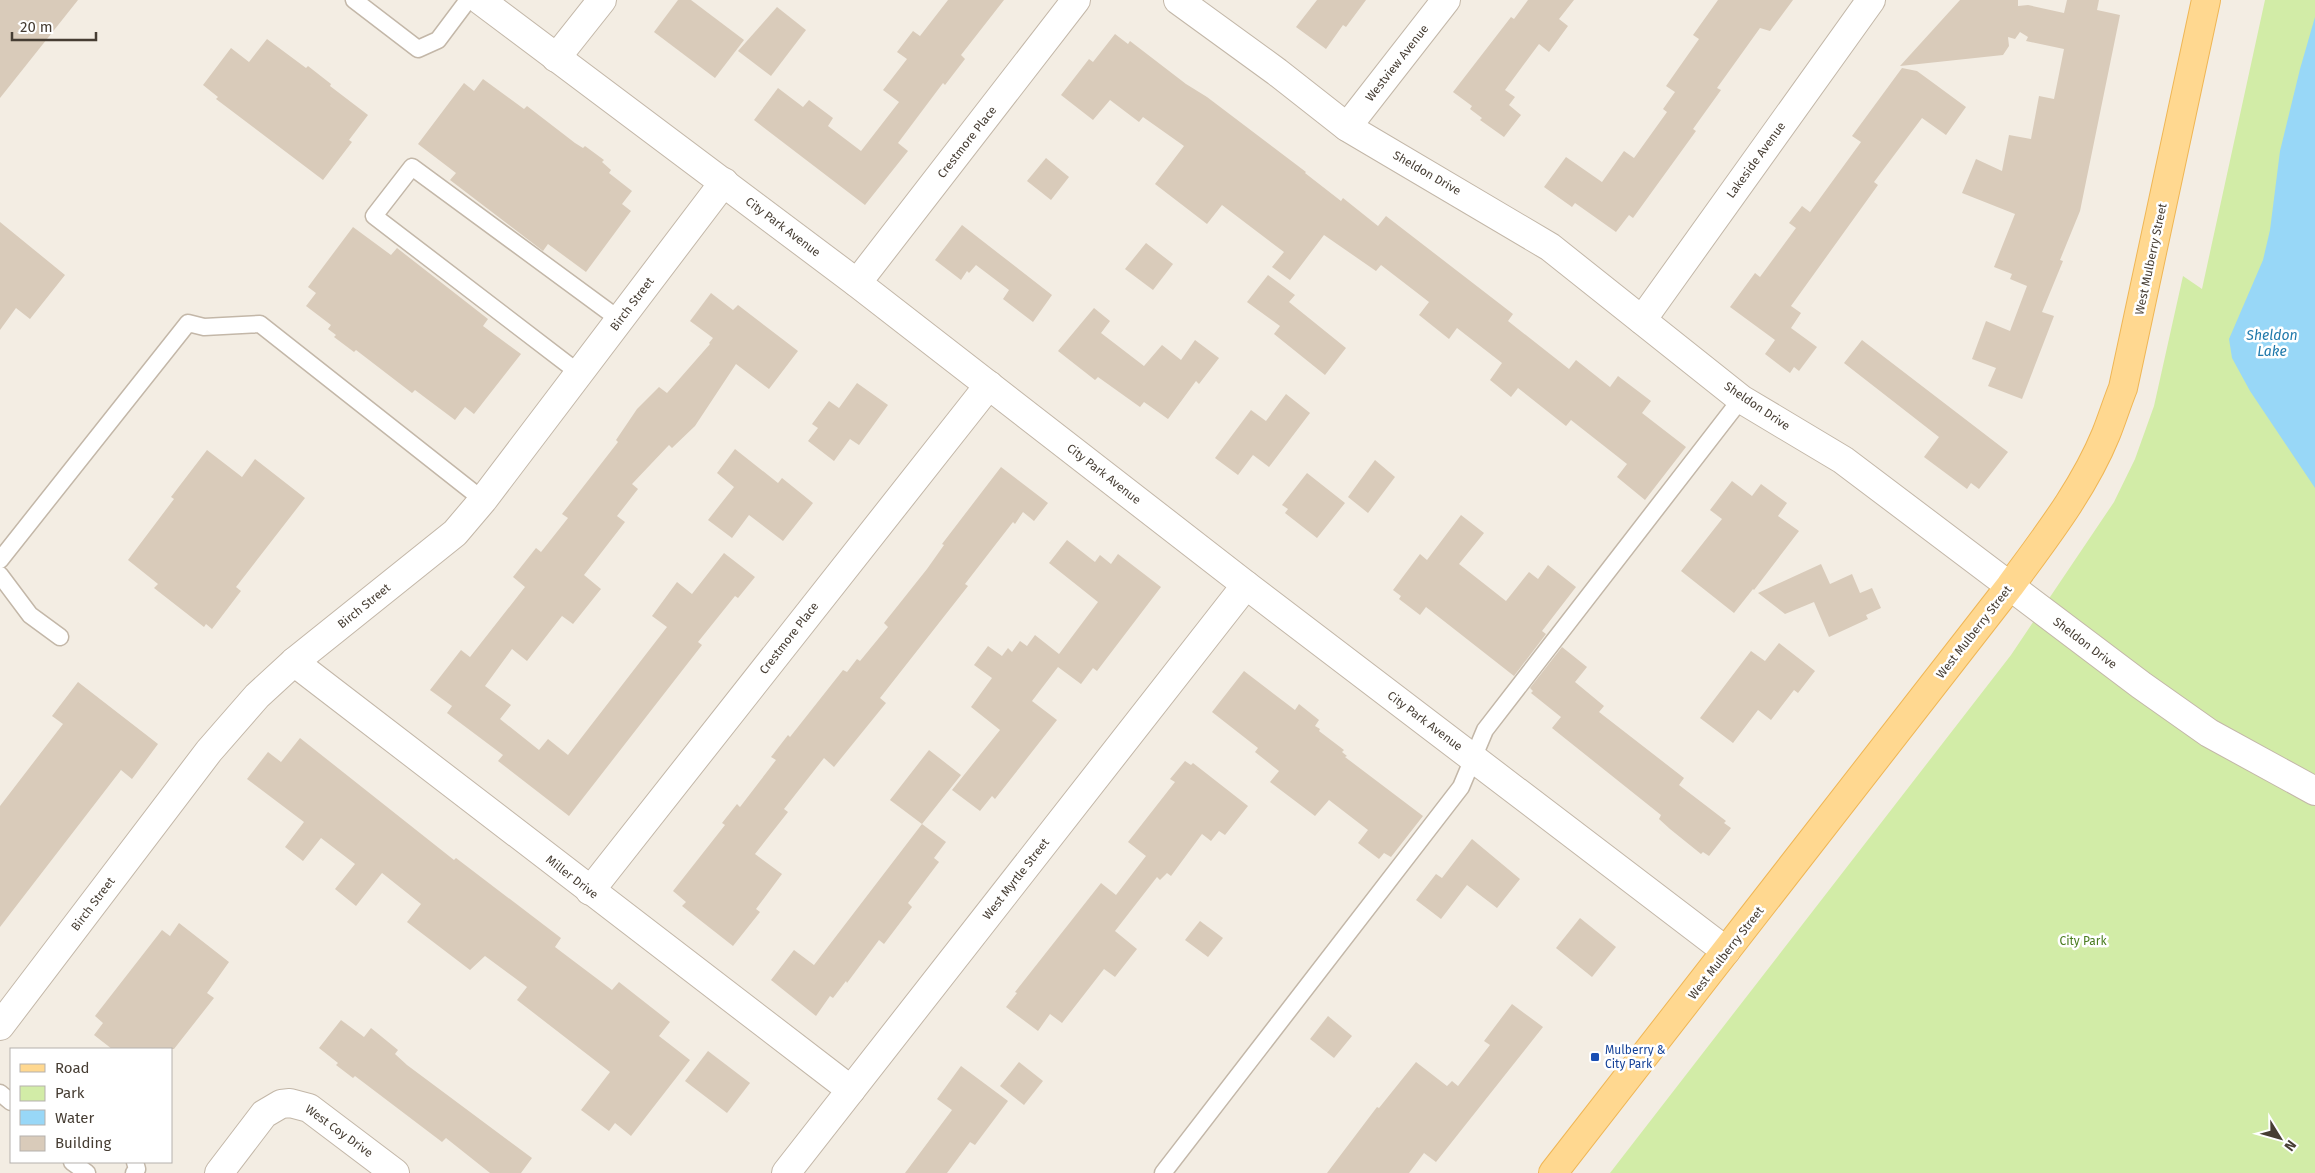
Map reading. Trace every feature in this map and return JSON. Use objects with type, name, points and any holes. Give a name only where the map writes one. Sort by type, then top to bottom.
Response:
[{"type":"main road","name":"West Mulberry Street","points":[[1553,1173],[2010,586],[2052,529],[2082,481],[2106,435],[2123,388],[2206,0]]},
{"type":"street","name":"City Park Avenue","points":[[480,0],[857,283],[1246,585],[1726,951]]},
{"type":"street","points":[[556,58],[602,0]]},
{"type":"street","name":"Crestmore Place","points":[[857,283],[1076,0]]},
{"type":"street","name":"Sheldon Drive","points":[[1178,0],[1277,72],[1347,127],[1550,247],[1741,399],[1843,460],[2209,733],[2315,791]]},
{"type":"street","name":"Westview Avenue","points":[[1347,127],[1446,0]]},
{"type":"street","name":"Lakeside Avenue","points":[[1642,320],[1871,0]]},
{"type":"street","name":"Birch Street","points":[[0,1026],[210,751],[257,696],[294,662],[455,533],[483,500],[724,182]]},
{"type":"street","name":"Crestmore Place","points":[[590,891],[989,385]]},
{"type":"street","name":"West Myrtle Street","points":[[786,1173],[1246,585]]},
{"type":"street","name":"Miller Drive","points":[[294,662],[851,1090]]},
{"type":"street","name":"West Coy Drive","points":[[220,1173],[264,1114],[281,1104],[290,1103],[309,1108],[395,1173]]},
{"type":"lane","points":[[354,0],[418,48],[438,40],[468,0]]},
{"type":"lane","points":[[580,373],[374,216],[412,167],[620,320]]},
{"type":"lane","points":[[0,560],[188,323],[204,327],[260,324],[483,500]]},
{"type":"lane","points":[[1163,1173],[1461,787],[1485,730],[1741,399]]},
{"type":"lane","points":[[0,575],[30,615],[60,638]]},
{"type":"lane","points":[[0,1093],[10,1101]]},
{"type":"lane","points":[[73,1163],[87,1173]]},
{"type":"green space","name":"City Park","points":[[2265,0],[2315,0],[2315,1173],[1610,1173],[2011,655],[2114,502],[2135,459],[2154,406],[2183,276],[2202,289]]},
{"type":"water","name":"Sheldon Lake","points":[[2315,17],[2315,488],[2250,391],[2232,358],[2229,339],[2263,260],[2270,230],[2280,151]]},
{"type":"building","points":[[0,0],[78,0],[0,98]]},
{"type":"building","points":[[678,0],[691,0],[744,40],[715,78],[654,32]]},
{"type":"building","points":[[948,0],[1004,0],[961,55],[965,59],[945,85],[943,83],[898,143],[908,151],[865,205],[754,120],[778,88],[803,107],[809,100],[833,118],[828,126],[861,151],[899,102],[883,90],[907,59],[897,52],[913,31],[920,36]]},
{"type":"building","points":[[1317,0],[1366,0],[1346,27],[1343,25],[1326,49],[1296,27]]},
{"type":"building","points":[[1528,0],[1574,0],[1559,19],[1568,26],[1549,52],[1539,44],[1505,90],[1515,97],[1509,105],[1521,115],[1504,137],[1480,120],[1482,118],[1470,109],[1472,106],[1453,92],[1511,17],[1514,19]]},
{"type":"building","points":[[1718,0],[1793,0],[1770,31],[1760,28],[1717,88],[1721,90],[1693,129],[1696,131],[1633,218],[1629,215],[1616,232],[1575,203],[1572,207],[1544,187],[1566,157],[1602,182],[1624,151],[1634,158],[1667,112],[1663,109],[1675,92],[1666,86],[1699,39],[1693,35]]},
{"type":"building","points":[[1960,0],[2018,0],[2018,6],[2028,5],[2064,13],[2067,0],[2099,0],[2097,10],[2120,15],[2080,211],[2060,260],[2063,261],[2042,312],[2054,316],[2022,399],[1988,386],[1996,368],[1972,359],[1986,321],[2010,331],[2027,286],[2010,279],[2012,274],[1994,267],[2015,214],[1962,193],[1976,159],[2002,171],[2009,135],[2031,139],[2039,96],[2054,99],[2064,49],[2026,41],[2028,37],[2020,32],[2015,39],[2008,37],[2009,46],[2003,55],[1900,66]]},
{"type":"building","points":[[777,7],[806,30],[771,76],[738,51]]},
{"type":"building","points":[[1115,34],[1128,44],[1130,41],[1186,84],[1207,97],[1341,201],[1343,198],[1378,226],[1386,216],[1513,314],[1508,321],[1569,369],[1576,360],[1610,387],[1618,376],[1651,401],[1642,413],[1686,447],[1645,500],[1617,477],[1627,464],[1571,420],[1566,426],[1518,388],[1511,397],[1490,380],[1502,363],[1457,328],[1449,339],[1419,315],[1429,302],[1381,265],[1376,271],[1324,235],[1290,280],[1272,267],[1284,252],[1222,205],[1207,224],[1155,184],[1184,146],[1143,117],[1139,122],[1110,100],[1093,120],[1061,95],[1089,59],[1093,62]]},
{"type":"building","points":[[267,39],[306,68],[308,66],[331,84],[330,86],[368,115],[349,140],[352,142],[323,180],[216,99],[218,97],[203,85],[231,48],[249,62]]},
{"type":"building","points":[[1902,68],[1917,71],[1966,107],[1946,135],[1922,118],[1874,182],[1878,185],[1791,306],[1801,313],[1791,328],[1817,347],[1799,371],[1794,367],[1790,373],[1765,354],[1775,340],[1730,307],[1755,273],[1760,277],[1796,228],[1789,223],[1802,206],[1810,212],[1861,142],[1852,136]]},
{"type":"building","points":[[483,79],[524,109],[527,106],[575,143],[583,148],[585,146],[604,160],[602,162],[611,170],[609,173],[632,191],[622,204],[631,211],[586,272],[548,244],[543,251],[450,180],[456,173],[418,144],[464,83],[474,91]]},
{"type":"building","points":[[1046,158],[1069,177],[1051,200],[1027,181]]},
{"type":"building","points":[[0,222],[65,275],[30,319],[16,308],[0,330]]},
{"type":"building","points":[[962,225],[1052,295],[1033,322],[1003,299],[1009,290],[976,265],[969,273],[967,271],[961,280],[935,260]]},
{"type":"building","points":[[353,227],[391,255],[397,248],[488,319],[483,326],[521,354],[474,414],[465,407],[455,420],[415,390],[412,393],[356,350],[354,352],[334,337],[336,335],[328,329],[331,325],[306,306],[316,293],[308,287]]},
{"type":"building","points":[[1146,243],[1173,264],[1153,290],[1125,269]]},
{"type":"building","points":[[1268,275],[1295,295],[1289,302],[1346,348],[1325,375],[1274,334],[1280,326],[1247,302]]},
{"type":"building","points":[[711,293],[733,310],[738,305],[798,351],[769,389],[736,364],[695,426],[672,448],[669,445],[632,484],[638,489],[617,516],[625,522],[584,575],[601,589],[573,624],[562,616],[527,661],[512,649],[485,686],[511,705],[500,719],[539,750],[548,739],[568,755],[667,627],[652,616],[677,582],[692,594],[724,553],[755,577],[738,598],[735,596],[698,642],[702,645],[569,816],[498,761],[503,755],[447,713],[452,706],[430,690],[461,650],[470,657],[525,587],[513,577],[536,548],[541,552],[568,518],[562,514],[618,442],[616,440],[637,409],[659,387],[667,393],[710,344],[713,338],[690,321]]},
{"type":"building","points":[[1094,308],[1110,321],[1101,333],[1144,366],[1162,345],[1181,360],[1195,340],[1219,358],[1199,384],[1196,381],[1168,419],[1144,402],[1140,407],[1098,377],[1095,380],[1058,351]]},
{"type":"building","points":[[1862,340],[2008,452],[1979,489],[1971,483],[1967,489],[1924,457],[1939,437],[1844,363]]},
{"type":"building","points":[[857,383],[888,405],[859,445],[850,439],[834,461],[808,441],[818,428],[812,424],[829,401],[839,408]]},
{"type":"building","points":[[1286,394],[1310,413],[1269,467],[1253,455],[1238,475],[1215,458],[1251,410],[1266,421]]},
{"type":"building","points":[[735,449],[778,483],[782,478],[813,503],[783,541],[749,515],[732,538],[708,520],[734,487],[717,473]]},
{"type":"building","points":[[207,450],[242,477],[255,459],[305,498],[236,587],[241,591],[212,629],[206,624],[204,627],[154,588],[158,584],[128,560],[174,499],[171,497]]},
{"type":"building","points":[[1375,460],[1395,477],[1368,513],[1348,497]]},
{"type":"building","points":[[1001,467],[1048,503],[1034,521],[1023,512],[1015,524],[1013,522],[965,584],[968,586],[880,698],[886,703],[834,767],[824,758],[784,809],[788,812],[755,854],[782,874],[756,909],[760,912],[733,946],[682,906],[686,902],[673,891],[725,825],[722,823],[737,804],[740,807],[776,760],[771,757],[788,735],[790,737],[843,670],[847,672],[857,659],[860,661],[888,627],[884,623],[927,569],[944,545],[942,544]]},
{"type":"building","points":[[1307,473],[1345,503],[1317,538],[1285,513],[1288,509],[1282,505]]},
{"type":"building","points":[[1732,481],[1752,496],[1761,484],[1787,503],[1778,516],[1799,531],[1734,613],[1681,571],[1722,519],[1710,510]]},
{"type":"building","points":[[1461,515],[1484,533],[1459,564],[1506,601],[1529,572],[1538,579],[1548,565],[1576,587],[1542,631],[1546,634],[1514,676],[1426,607],[1420,615],[1399,599],[1401,596],[1393,590],[1420,554],[1427,560]]},
{"type":"building","points":[[1067,540],[1095,562],[1100,555],[1111,564],[1118,554],[1161,587],[1097,671],[1093,668],[1081,684],[1058,667],[1032,701],[1057,720],[995,799],[992,796],[980,811],[952,790],[1000,730],[971,707],[992,678],[974,665],[988,646],[1002,656],[1008,648],[1012,652],[1020,641],[1027,646],[1035,635],[1059,654],[1098,602],[1049,563]]},
{"type":"building","points":[[1821,564],[1830,584],[1852,574],[1860,593],[1872,588],[1881,608],[1866,615],[1868,619],[1829,637],[1814,602],[1785,614],[1758,593]]},
{"type":"building","points":[[1779,643],[1815,671],[1798,693],[1794,690],[1771,720],[1758,710],[1733,743],[1700,718],[1751,651],[1765,661]]},
{"type":"building","points":[[1562,647],[1587,667],[1575,682],[1604,706],[1599,712],[1684,778],[1679,785],[1726,821],[1724,823],[1731,828],[1709,856],[1703,852],[1701,854],[1670,829],[1659,819],[1661,815],[1552,728],[1561,717],[1531,693],[1533,691],[1530,688]]},
{"type":"building","points":[[1244,671],[1295,710],[1299,704],[1319,720],[1315,726],[1344,750],[1342,752],[1347,756],[1345,757],[1423,816],[1391,857],[1384,853],[1379,859],[1358,843],[1368,830],[1329,800],[1315,816],[1270,782],[1279,771],[1255,752],[1258,748],[1212,712]]},
{"type":"building","points":[[78,682],[158,744],[132,779],[121,770],[0,927],[0,806],[63,724],[52,716]]},
{"type":"building","points":[[300,738],[454,860],[456,858],[561,938],[555,947],[612,990],[619,982],[670,1022],[659,1036],[690,1060],[631,1136],[615,1123],[609,1131],[581,1110],[610,1072],[517,1000],[527,987],[485,956],[470,970],[407,922],[421,904],[382,873],[356,906],[335,889],[355,864],[321,838],[303,861],[285,847],[304,822],[247,779],[268,752],[281,762]]},
{"type":"building","points":[[929,750],[961,775],[922,824],[890,800]]},
{"type":"building","points":[[1185,761],[1191,765],[1193,763],[1248,806],[1225,835],[1219,831],[1211,841],[1202,834],[1171,876],[1167,873],[1160,880],[1157,877],[1115,931],[1137,949],[1115,977],[1104,969],[1062,1023],[1050,1014],[1038,1031],[1006,1007],[1017,993],[1015,992],[1101,883],[1116,895],[1146,856],[1128,842],[1175,782],[1170,779]]},
{"type":"building","points":[[922,824],[946,842],[934,858],[939,862],[908,903],[912,907],[884,944],[879,940],[847,983],[846,981],[833,998],[830,996],[816,1016],[771,980],[794,950],[814,965]]},
{"type":"building","points":[[1472,839],[1520,879],[1497,908],[1467,885],[1441,919],[1416,900],[1436,874],[1442,878]]},
{"type":"building","points":[[1580,918],[1616,947],[1592,977],[1556,948]]},
{"type":"building","points":[[1200,921],[1223,938],[1208,957],[1185,940]]},
{"type":"building","points":[[179,923],[229,962],[207,993],[214,998],[174,1049],[111,1048],[94,1035],[103,1023],[95,1016],[162,930],[170,936]]},
{"type":"building","points":[[1512,1004],[1543,1027],[1436,1162],[1424,1153],[1409,1173],[1327,1173],[1377,1107],[1379,1108],[1416,1062],[1447,1086],[1452,1081],[1458,1086],[1490,1045],[1484,1041]]},
{"type":"building","points":[[1328,1016],[1352,1036],[1334,1058],[1310,1039]]},
{"type":"building","points":[[341,1020],[364,1037],[371,1028],[398,1050],[395,1054],[407,1065],[532,1158],[521,1173],[490,1173],[446,1138],[442,1142],[355,1076],[353,1078],[336,1065],[338,1063],[319,1048]]},
{"type":"building","points":[[708,1051],[750,1083],[727,1113],[685,1081]]},
{"type":"building","points":[[1019,1062],[1043,1081],[1024,1105],[1000,1086]]},
{"type":"building","points":[[961,1066],[1008,1101],[975,1145],[970,1142],[947,1173],[905,1173],[952,1110],[937,1099]]},
{"type":"place","name":"Mulberry & City Park","points":[[1595,1057]]}]
